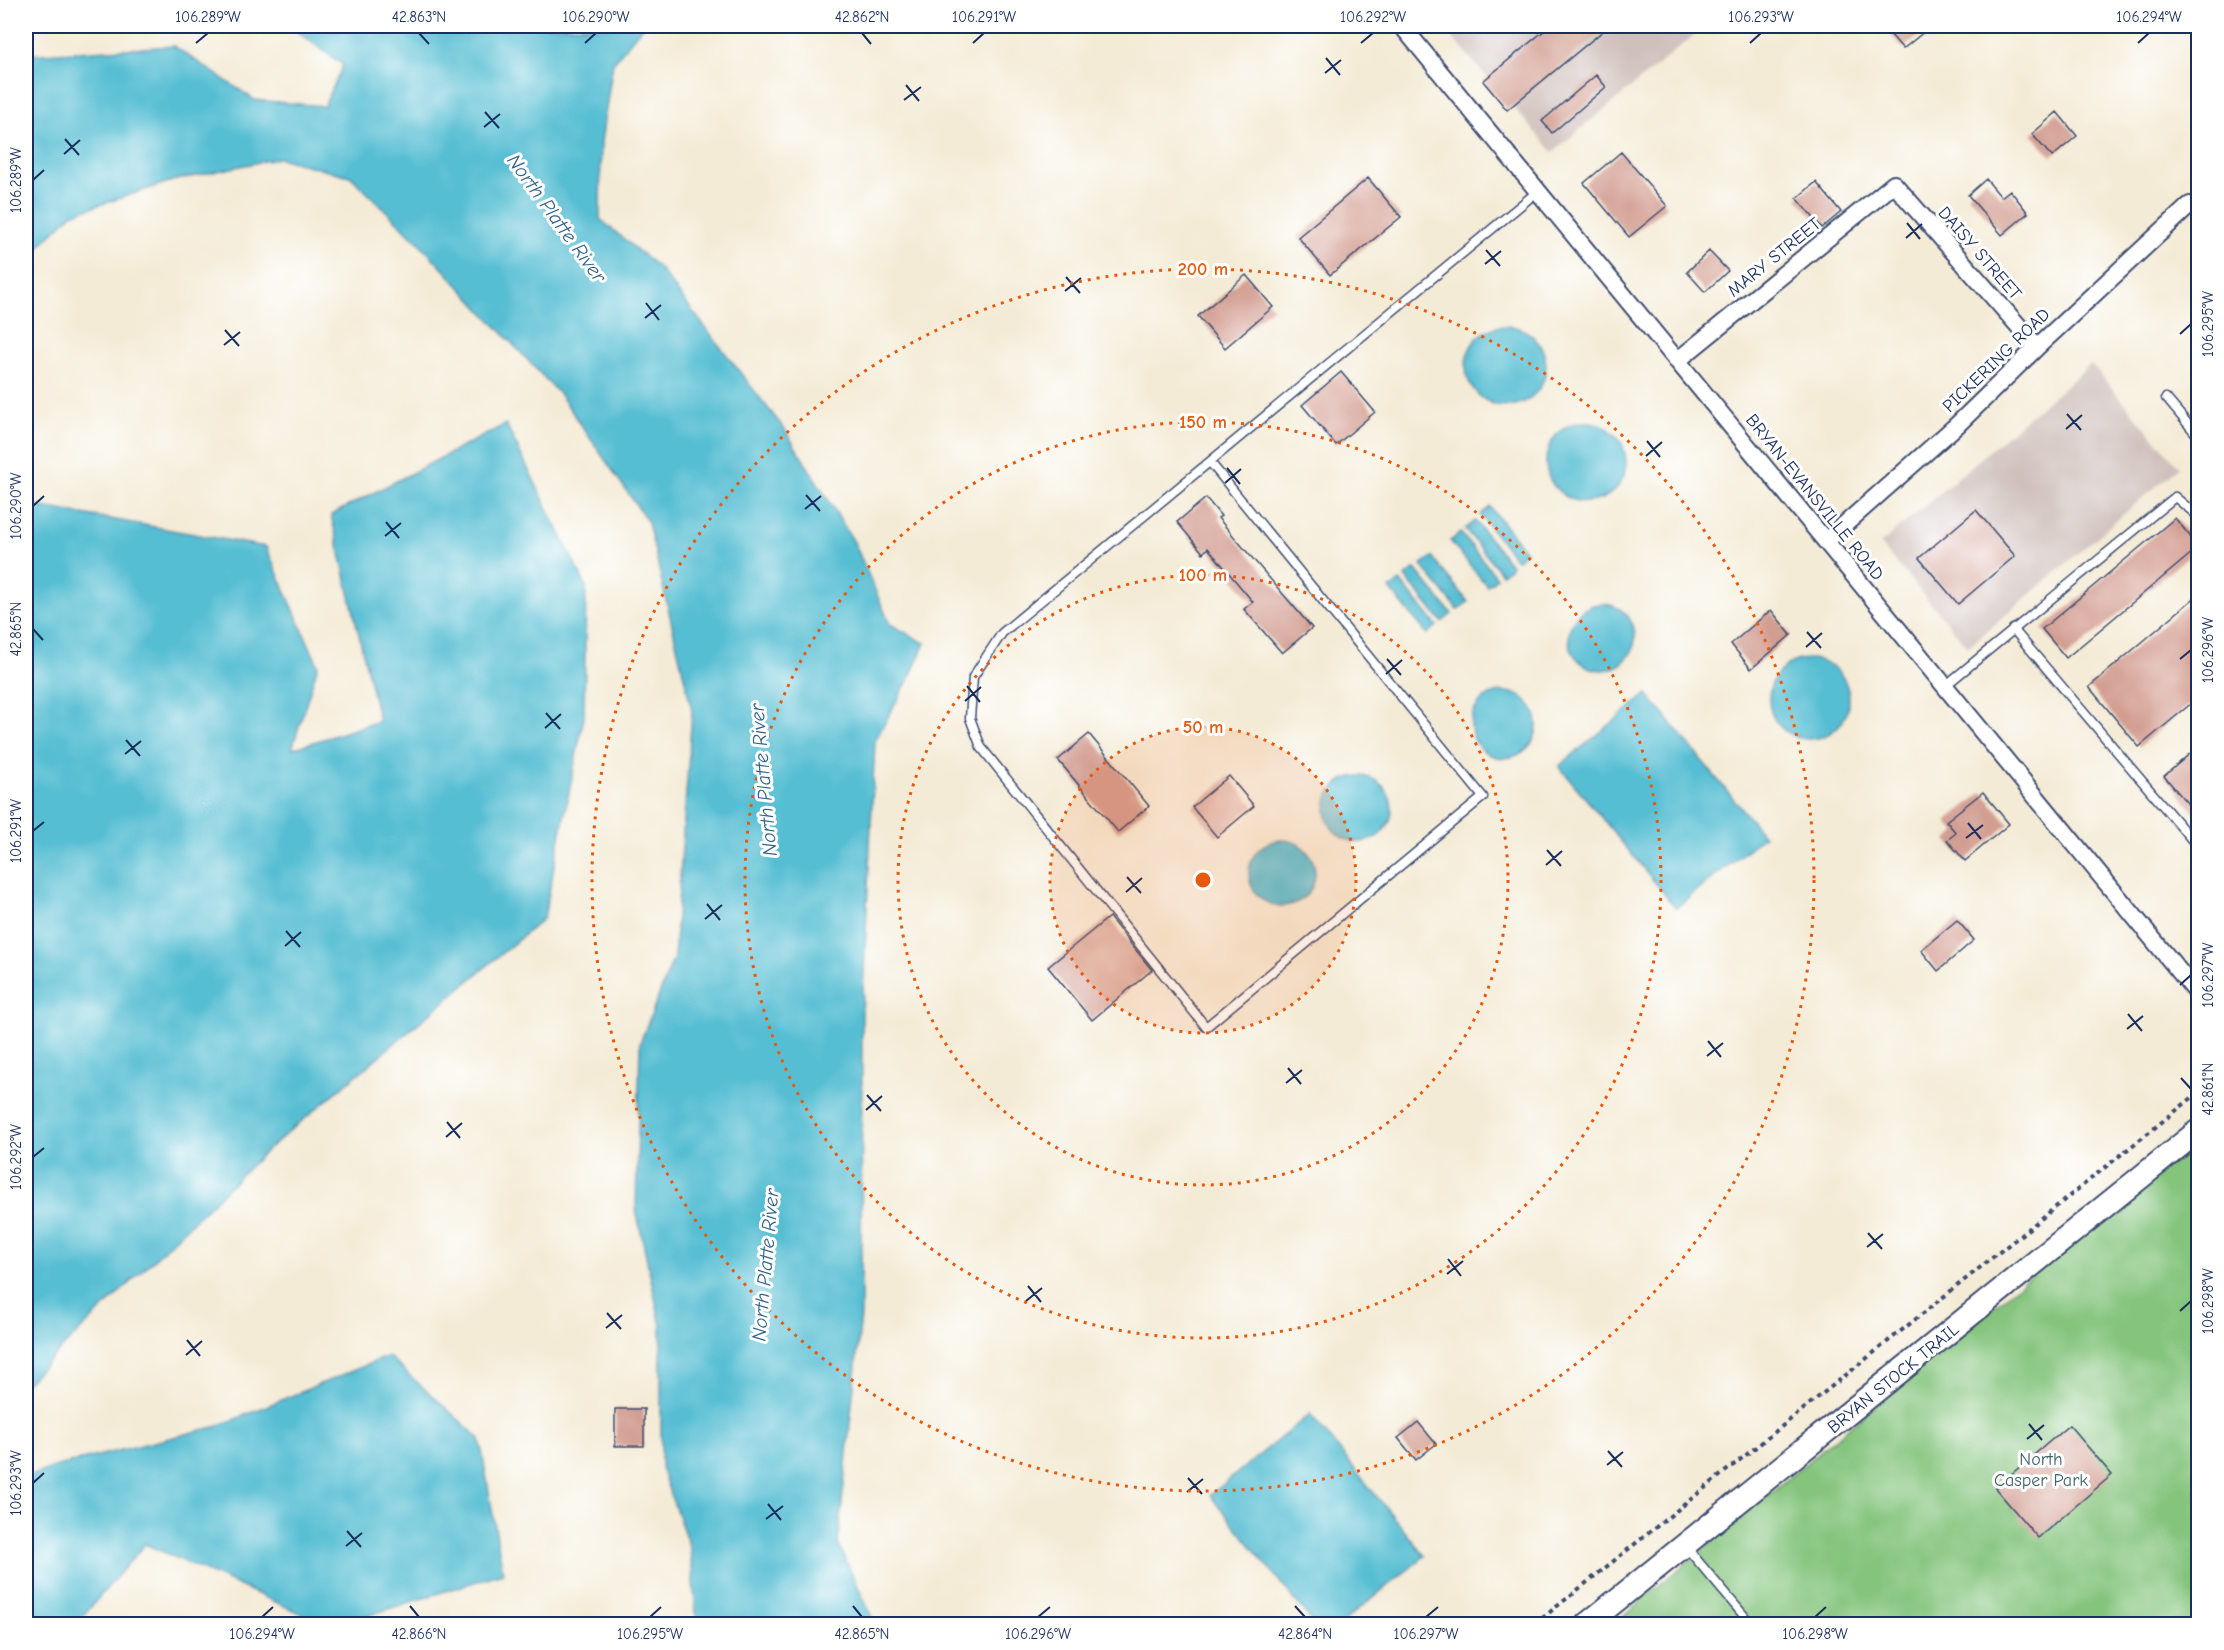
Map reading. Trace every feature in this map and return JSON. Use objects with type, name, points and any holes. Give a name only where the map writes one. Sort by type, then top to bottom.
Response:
[{"type":"main road","name":"BRYAN STOCK TRAIL","points":[[1587,1624],[2199,1131]]},
{"type":"street","name":"BRYAN-EVANSVILLE ROAD","points":[[1402,26],[2199,994]]},
{"type":"street","name":"DAISY STREET","points":[[1894,184],[2037,347]]},
{"type":"street","name":"MARY STREET","points":[[1677,361],[1894,184]]},
{"type":"street","name":"PICKERING ROAD","points":[[1826,541],[1957,425],[2190,205]]},
{"type":"lane","points":[[1210,462],[1483,797],[1206,1027],[981,747],[970,717],[973,677],[1002,633],[1538,191]]},
{"type":"lane","points":[[2166,398],[2199,436]]},
{"type":"lane","points":[[1945,686],[2175,497],[2199,516]]},
{"type":"lane","points":[[2013,629],[2199,847]]},
{"type":"lane","points":[[1685,1546],[1751,1624]]},
{"type":"path","points":[[1535,1624],[2199,1093]]},
{"type":"shaded area","points":[[1442,26],[1705,26],[1553,152]]},
{"type":"shaded area","points":[[2091,364],[2179,467],[1968,647],[1880,544]]},
{"type":"green space","name":"North Casper Park","points":[[2198,1136],[2198,1624],[1613,1624]]},
{"type":"water","name":"North Platte River","points":[[289,26],[643,26],[613,63],[601,142],[600,219],[660,269],[785,430],[854,542],[890,624],[925,643],[910,677],[875,741],[862,1014],[861,1315],[838,1543],[875,1624],[697,1624],[690,1549],[661,1468],[661,1326],[636,1209],[640,1043],[674,957],[692,711],[648,522],[561,396],[419,243],[350,176],[278,158],[172,181],[72,214],[26,260],[26,55],[174,46],[255,100],[324,106],[343,65]]},
{"type":"water","points":[[1498,326],[1514,326],[1528,332],[1540,344],[1546,358],[1546,374],[1540,388],[1528,400],[1514,406],[1498,406],[1484,400],[1472,388],[1466,374],[1466,358],[1472,344],[1484,332]]},
{"type":"water","points":[[1578,422],[1594,422],[1615,433],[1626,454],[1626,470],[1615,491],[1594,502],[1578,502],[1564,496],[1552,484],[1546,470],[1546,454],[1552,440],[1564,428]]},
{"type":"water","points":[[506,424],[586,586],[584,717],[544,918],[266,1151],[26,1383],[26,504],[266,547],[318,665],[292,749],[379,721],[331,515]]},
{"type":"water","points":[[1490,507],[1526,552],[1516,560],[1480,515]]},
{"type":"water","points":[[1475,521],[1512,566],[1502,574],[1465,529]]},
{"type":"water","points":[[1461,533],[1497,578],[1487,586],[1450,541]]},
{"type":"water","points":[[1432,557],[1468,602],[1458,610],[1421,565]]},
{"type":"water","points":[[1415,569],[1452,614],[1442,622],[1405,577]]},
{"type":"water","points":[[1400,581],[1437,626],[1427,634],[1390,589]]},
{"type":"water","points":[[1595,604],[1609,604],[1621,609],[1630,618],[1635,637],[1633,650],[1626,661],[1609,670],[1595,670],[1583,665],[1574,656],[1569,644],[1569,630],[1574,618],[1583,609]]},
{"type":"water","points":[[1801,659],[1817,659],[1838,670],[1849,691],[1849,707],[1838,728],[1817,739],[1801,739],[1787,733],[1775,721],[1769,707],[1769,691],[1775,677],[1787,665]]},
{"type":"water","points":[[1497,692],[1511,692],[1523,697],[1532,706],[1537,725],[1535,738],[1528,749],[1511,758],[1497,758],[1485,753],[1476,744],[1471,732],[1471,718],[1476,706],[1485,697]]},
{"type":"water","points":[[1647,694],[1764,836],[1676,908],[1559,766]]},
{"type":"water","points":[[1352,776],[1366,776],[1378,781],[1387,790],[1392,809],[1390,822],[1383,833],[1366,842],[1352,842],[1340,837],[1331,828],[1326,816],[1326,802],[1331,790],[1340,781]]},
{"type":"water","points":[[1275,840],[1289,840],[1301,845],[1310,854],[1315,873],[1313,886],[1306,897],[1289,906],[1275,906],[1263,901],[1254,892],[1249,880],[1249,866],[1254,854],[1263,845]]},
{"type":"water","points":[[388,1356],[480,1439],[503,1573],[341,1624],[325,1624],[145,1544],[76,1624],[26,1624],[26,1478],[57,1466],[218,1426]]},
{"type":"water","points":[[1310,1414],[1425,1556],[1340,1624],[1314,1624],[1210,1495]]},
{"type":"building","points":[[1550,26],[1609,26],[1507,110],[1483,81]]},
{"type":"building","points":[[1883,26],[1931,26],[1903,49]]},
{"type":"building","points":[[1596,75],[1606,87],[1552,133],[1542,121]]},
{"type":"building","points":[[2057,112],[2077,136],[2052,157],[2032,134]]},
{"type":"building","points":[[1621,152],[1667,206],[1629,237],[1584,183]]},
{"type":"building","points":[[1368,178],[1401,217],[1330,275],[1298,237]]},
{"type":"building","points":[[1986,179],[2001,197],[2010,190],[2028,213],[2002,235],[1968,195]]},
{"type":"building","points":[[1816,182],[1841,212],[1822,228],[1797,198]]},
{"type":"building","points":[[1709,251],[1728,271],[1705,292],[1687,272]]},
{"type":"building","points":[[1246,275],[1273,307],[1225,348],[1198,316]]},
{"type":"building","points":[[1341,372],[1375,412],[1336,445],[1302,405]]},
{"type":"building","points":[[1206,498],[1221,516],[1218,518],[1312,628],[1282,653],[1244,609],[1253,602],[1208,548],[1203,553],[1177,522]]},
{"type":"building","points":[[1976,510],[2015,556],[1958,604],[1919,558]]},
{"type":"building","points":[[2175,518],[2199,547],[2066,658],[2042,629]]},
{"type":"building","points":[[2199,594],[2199,697],[2139,747],[2089,687]]},
{"type":"building","points":[[1771,610],[1791,635],[1751,669],[1731,644]]},
{"type":"building","points":[[1089,734],[1149,806],[1118,832],[1058,760]]},
{"type":"building","points":[[2199,746],[2199,817],[2164,776]]},
{"type":"building","points":[[1229,776],[1254,806],[1217,837],[1192,807]]},
{"type":"building","points":[[1983,792],[2009,824],[1965,861],[1947,840],[1956,833],[1946,821]]},
{"type":"building","points":[[1109,917],[1152,970],[1092,1020],[1048,967]]},
{"type":"building","points":[[1957,920],[1974,940],[1938,971],[1921,950]]},
{"type":"building","points":[[615,1409],[644,1409],[644,1446],[615,1446]]},
{"type":"building","points":[[1418,1422],[1436,1444],[1416,1460],[1398,1438]]},
{"type":"building","points":[[2069,1425],[2112,1475],[2038,1538],[1995,1488]]}]
